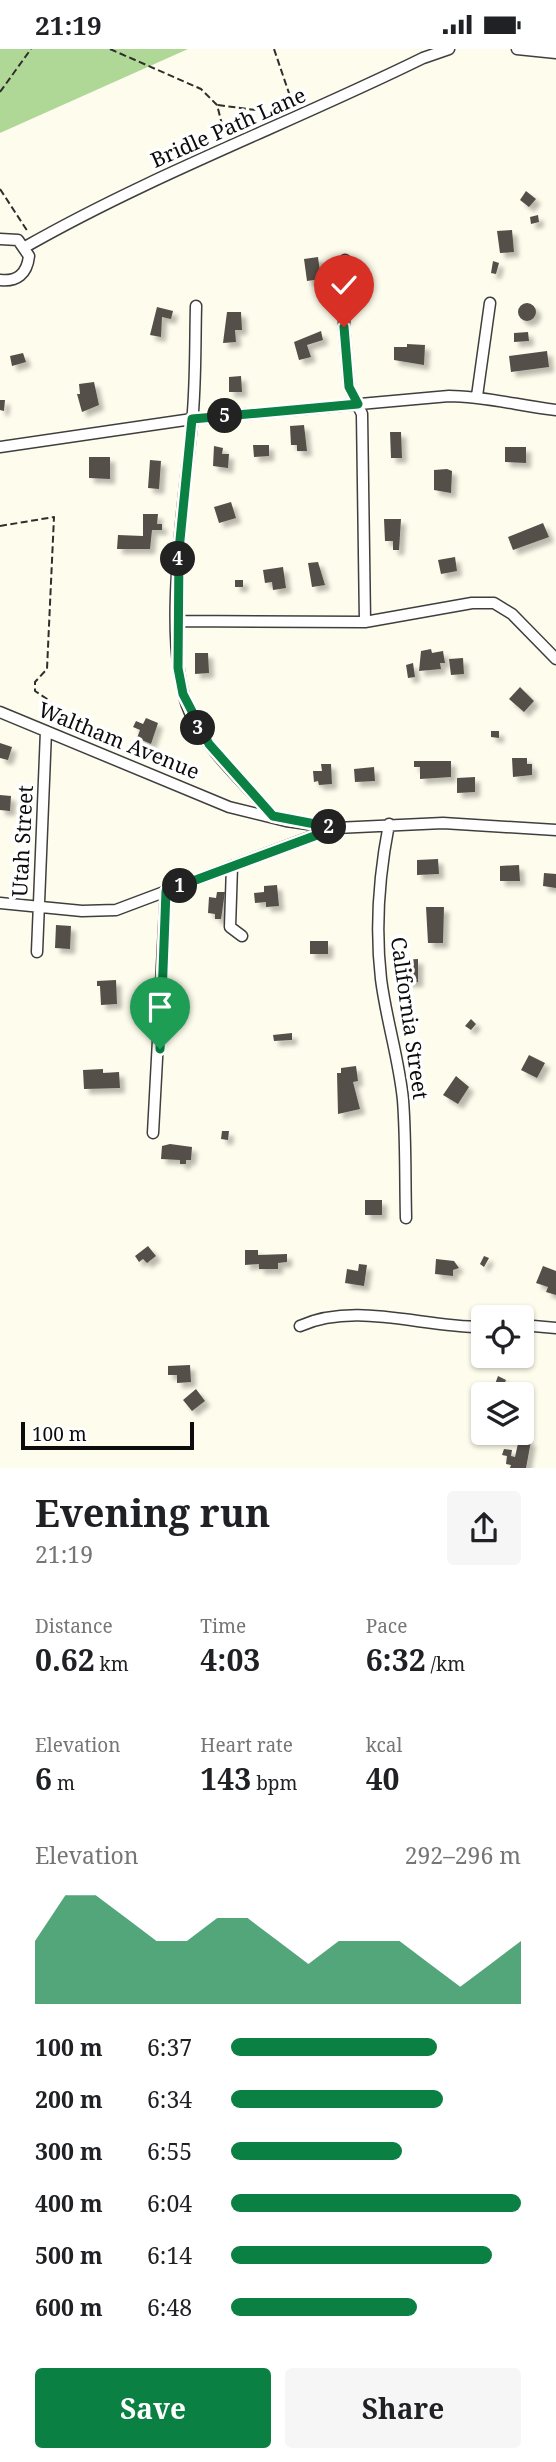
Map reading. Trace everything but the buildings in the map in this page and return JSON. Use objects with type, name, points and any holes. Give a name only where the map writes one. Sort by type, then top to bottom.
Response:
[{"type":"street","name":"Bridle Path Lane","points":[[30,245],[78,217],[297,115],[449,49]]},
{"type":"street","points":[[517,49],[556,53]]},
{"type":"street","points":[[0,239],[18,240],[30,245],[23,274],[15,279],[0,280]]},
{"type":"street","points":[[345,260],[344,327],[349,387],[362,414],[365,622]]},
{"type":"street","points":[[477,396],[490,303]]},
{"type":"street","points":[[196,306],[192,419],[179,550],[178,668],[190,712],[209,744],[273,816]]},
{"type":"street","points":[[0,447],[192,419],[477,396],[523,407],[556,410]]},
{"type":"street","points":[[178,621],[365,622],[472,603],[494,603],[532,633],[556,659]]},
{"type":"street","name":"Waltham Avenue","points":[[0,712],[229,807],[336,828],[443,823],[556,830]]},
{"type":"street","name":"Utah Street","points":[[37,952],[46,731]]},
{"type":"street","points":[[245,810],[253,792]]},
{"type":"street","name":"California Street","points":[[388,824],[379,883],[381,980],[394,1037],[403,1101],[406,1218]]},
{"type":"street","points":[[0,903],[82,911],[116,910],[336,828]]},
{"type":"street","points":[[232,866],[230,927],[242,936]]},
{"type":"street","points":[[153,1133],[166,891]]},
{"type":"street","points":[[300,1326],[316,1319],[346,1316],[471,1326]]},
{"type":"street","points":[[534,1326],[556,1328]]},
{"type":"path","points":[[0,92],[31,49]]},
{"type":"path","points":[[110,49],[201,89],[216,105],[229,147]]},
{"type":"path","points":[[216,105],[297,115],[274,49]]},
{"type":"path","points":[[0,189],[30,245]]},
{"type":"path","points":[[0,526],[54,517],[47,669],[35,682],[35,691],[50,701],[46,731]]},
{"type":"green space","points":[[0,49],[188,49],[0,133]]},
{"type":"route","points":[[160,1049],[166,891],[336,828],[286,821],[273,816],[209,744],[183,694],[178,668],[179,550],[192,419],[358,404],[349,387],[344,327]]}]
